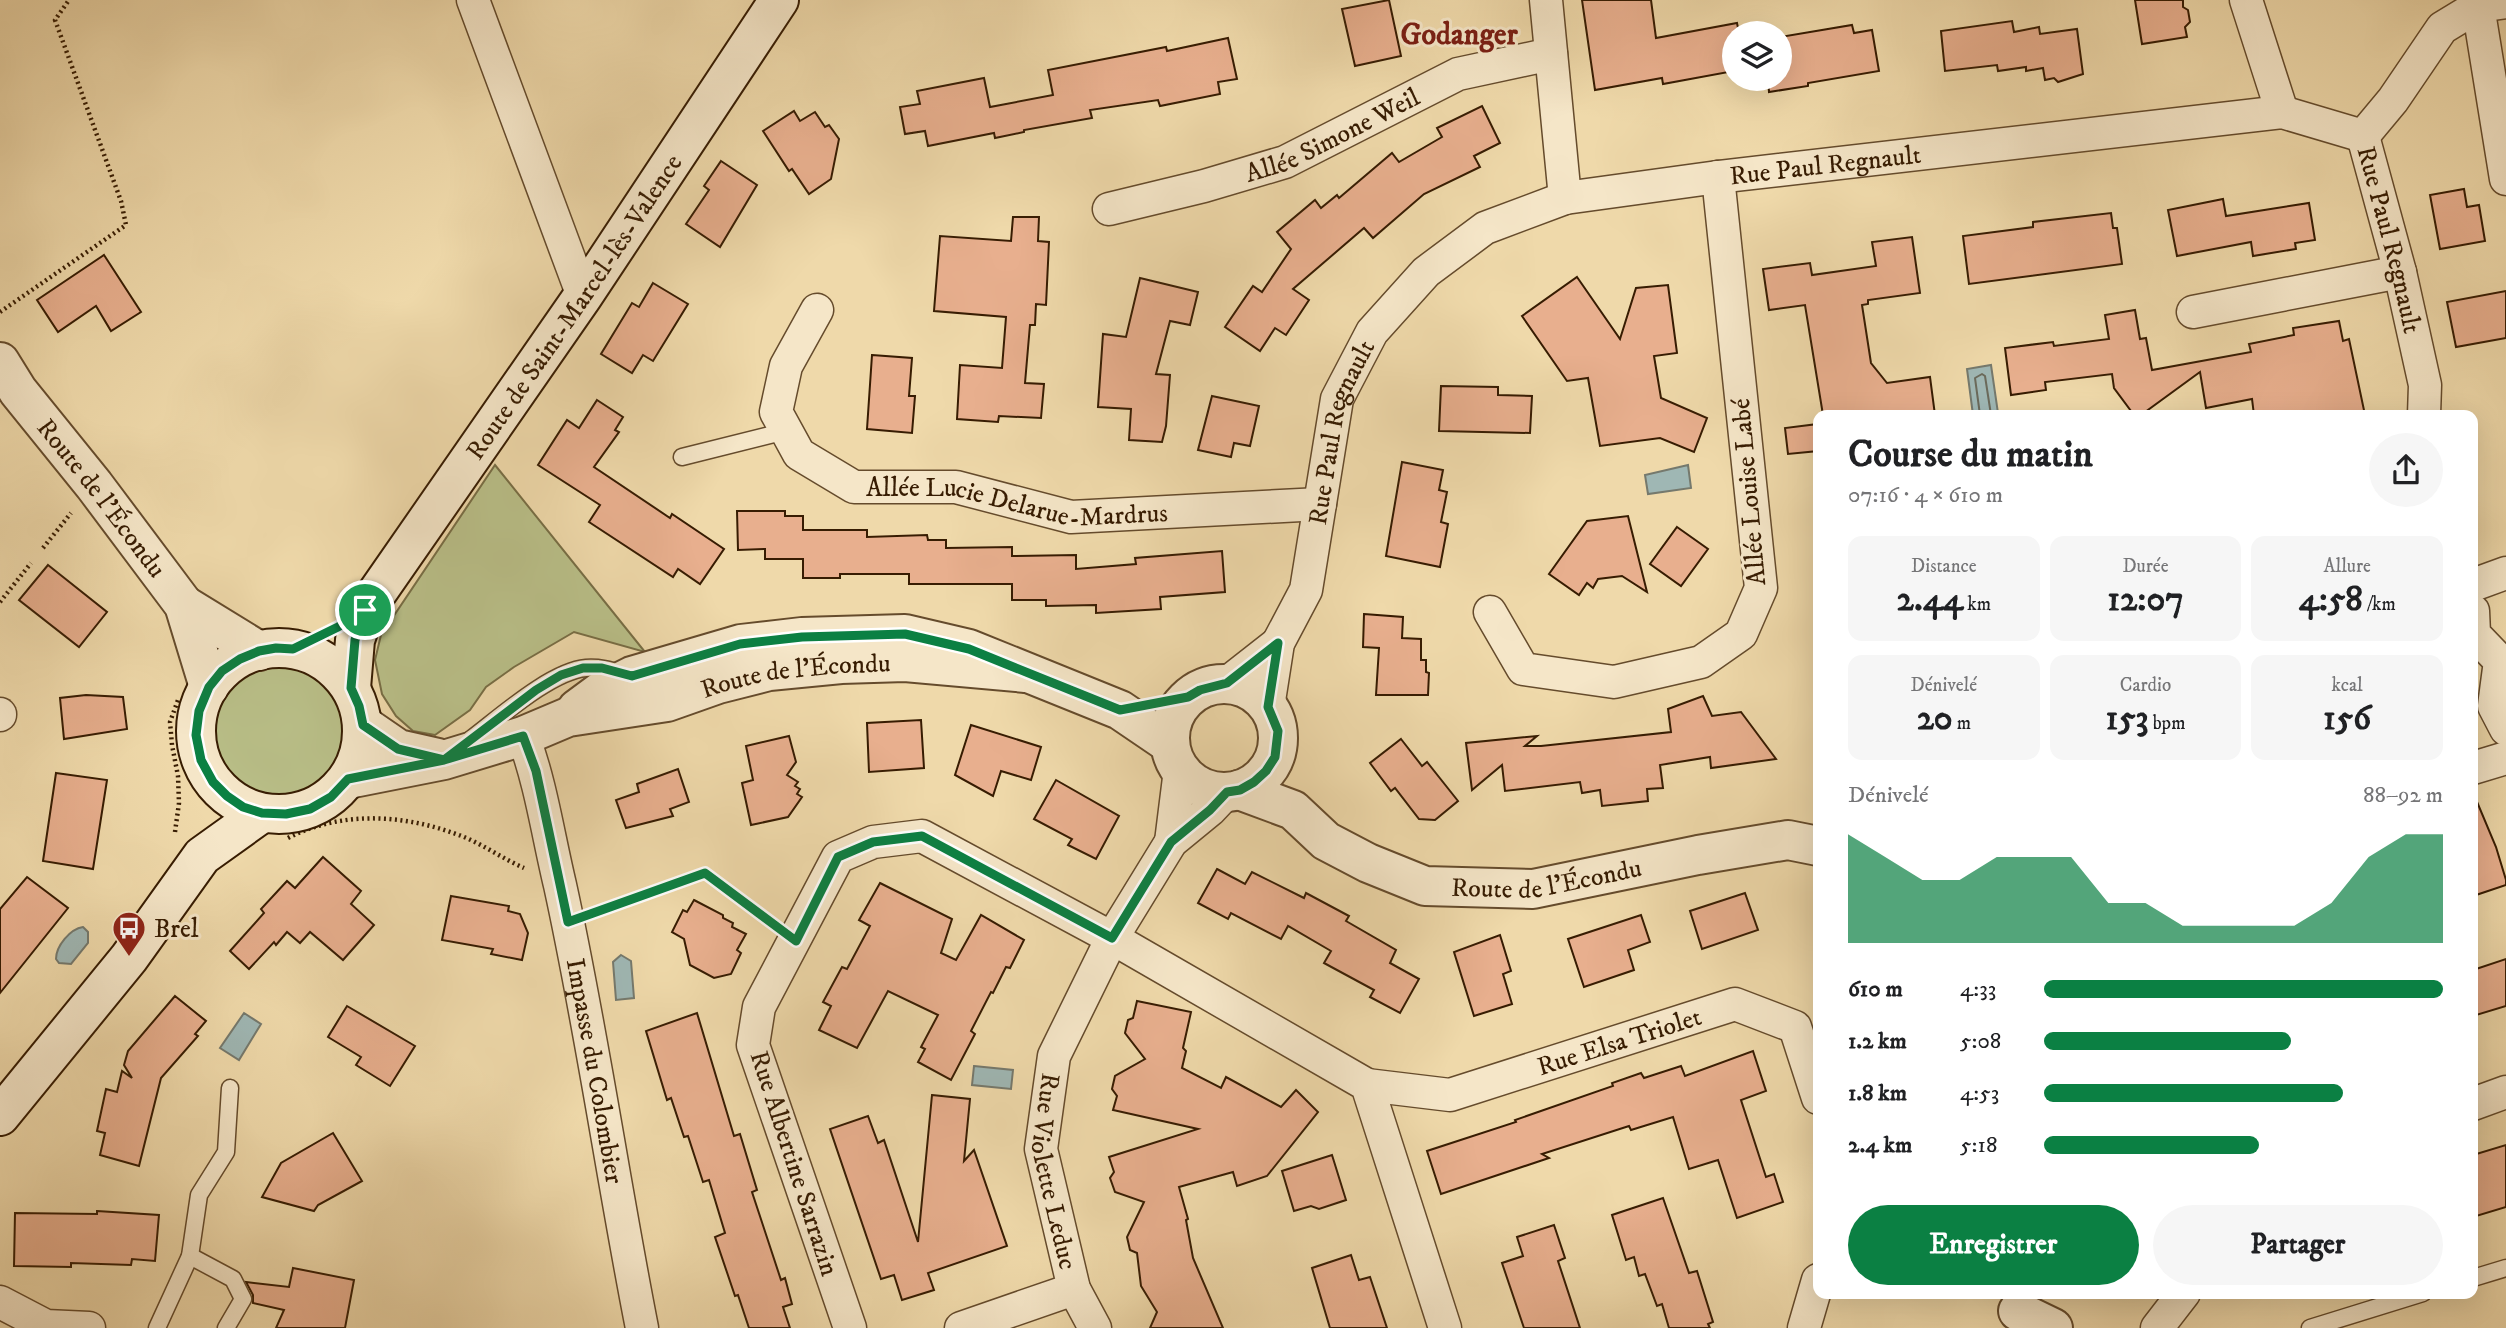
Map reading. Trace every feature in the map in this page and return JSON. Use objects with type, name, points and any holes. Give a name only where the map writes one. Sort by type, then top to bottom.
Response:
[{"type":"street","points":[[473,0],[583,296]]},
{"type":"street","name":"Route de Saint-Marcel-lès-Valence","points":[[351,688],[355,640],[365,610],[583,296],[779,0]]},
{"type":"street","points":[[1546,0],[1565,198]]},
{"type":"street","points":[[2246,0],[2282,112]]},
{"type":"street","points":[[2363,136],[2393,100],[2442,28],[2492,4],[2506,178]]},
{"type":"street","name":"Allée Simone Weil","points":[[1109,209],[1204,186],[1285,162],[1458,74],[1551,54]]},
{"type":"street","name":"Rue Paul Regnault","points":[[1268,707],[1278,643],[1306,590],[1337,399],[1373,332],[1426,272],[1485,228],[1565,198],[1718,177],[2282,112],[2363,136],[2400,272],[2425,385],[2424,410]]},
{"type":"street","name":"Allée Louise Labé","points":[[1490,612],[1523,669],[1614,681],[1701,663],[1741,634],[1760,587],[1718,177]]},
{"type":"street","points":[[2193,312],[2400,272]]},
{"type":"street","name":"Allée Lucie Delarue-Mardrus","points":[[817,310],[786,366],[776,412],[799,454],[854,487],[956,487],[1071,517],[1320,503]]},
{"type":"street","name":"Route de l'Écondu","points":[[6,377],[94,485],[184,605],[209,687]]},
{"type":"street","points":[[2478,583],[2506,573]]},
{"type":"street","name":"Route de l'Écondu","points":[[184,605],[276,650]]},
{"type":"street","name":"Route de Saint-Marcel-lès-Valence","points":[[276,650],[338,627],[365,610]]},
{"type":"street","name":"Route de l'Écondu","points":[[568,717],[600,692],[632,676],[740,644],[802,637],[905,634],[969,649],[1120,710],[1175,757],[1193,783],[1209,790],[1233,791],[1293,810],[1326,841],[1368,863],[1425,886],[1533,889],[1698,855],[1788,840],[1813,845]]},
{"type":"street","points":[[2478,638],[2500,661],[2494,706],[2506,729]]},
{"type":"street","name":"Rue Paul Regnault","points":[[1227,683],[1278,643]]},
{"type":"street","points":[[276,650],[327,663],[340,674],[351,688],[363,725],[360,753],[348,779],[331,797],[310,809],[286,814],[262,813],[243,807],[227,796],[213,782],[201,760],[196,735],[199,711],[209,687],[222,671],[240,659],[276,650]]},
{"type":"street","name":"Route de l'Écondu","points":[[348,779],[444,760],[523,736],[568,717],[667,702],[718,684],[769,671],[905,663],[1026,673]]},
{"type":"street","points":[[1120,710],[1188,697],[1206,687],[1227,683],[1243,687],[1257,695],[1268,707]]},
{"type":"street","points":[[1171,842],[1175,757],[1171,726],[1177,710],[1188,697]]},
{"type":"street","name":"Route de l'Écondu","points":[[1268,707],[1278,731],[1275,757],[1293,810]]},
{"type":"street","points":[[363,725],[398,749],[444,760]]},
{"type":"street","name":"Impasse du Colombier","points":[[523,736],[536,771],[568,922],[642,1328]]},
{"type":"street","points":[[1171,842],[1233,791],[1261,777],[1275,757]]},
{"type":"street","points":[[2478,766],[2506,758]]},
{"type":"street","points":[[202,856],[213,782]]},
{"type":"street","points":[[0,1116],[129,958],[202,856],[262,813]]},
{"type":"street","name":"Rue Albertine Sarrazin","points":[[850,1328],[753,1045],[759,1007],[838,857],[873,842],[922,836],[1112,938],[1367,1085]]},
{"type":"street","name":"Rue Violette Leduc","points":[[1095,1328],[1074,1289],[1041,1149],[1054,1056],[1112,938],[1171,842]]},
{"type":"street","name":"Rue Elsa Triolet","points":[[1367,1085],[1450,1095],[1735,1004],[1795,1027],[1813,1083]]},
{"type":"street","points":[[1367,1085],[1445,1328]]},
{"type":"street","points":[[2478,1102],[2506,1092]]},
{"type":"street","points":[[961,1328],[1074,1289]]},
{"type":"street","points":[[1804,1328],[1813,1297]]},
{"type":"street","points":[[0,1302],[46,1326],[89,1328]]},
{"type":"street","points":[[2018,1311],[2053,1328]]},
{"type":"lane","points":[[681,457],[786,431]]},
{"type":"lane","points":[[444,760],[536,690],[561,675],[583,668],[602,668],[632,676]]},
{"type":"lane","points":[[157,1328],[190,1256],[199,1195],[226,1152],[230,1088]]},
{"type":"lane","points":[[190,1256],[233,1279],[243,1299],[226,1328]]},
{"type":"lane","points":[[2478,1276],[2506,1268]]},
{"type":"lane","points":[[2309,1328],[2403,1299]]},
{"type":"path","points":[[0,312],[127,225],[121,201],[55,20],[69,0]]},
{"type":"path","points":[[43,548],[94,485]]},
{"type":"path","points":[[0,602],[31,563]]},
{"type":"path","points":[[568,922],[705,873],[796,941]]},
{"type":"green space","points":[[495,465],[645,652],[574,632],[514,667],[486,687],[470,710],[435,735],[413,731],[396,716],[382,694],[375,660],[381,635]]},
{"type":"green space","points":[[279,666],[304,671],[325,685],[339,706],[344,731],[339,756],[325,777],[304,791],[279,796],[254,791],[233,777],[219,756],[214,731],[219,706],[233,685],[254,671]]},
{"type":"water","points":[[1991,365],[1998,410],[1972,410],[1967,369]]},
{"type":"water","points":[[1688,465],[1691,488],[1648,494],[1645,475]]},
{"type":"water","points":[[83,927],[88,932],[88,943],[71,964],[59,963],[56,959],[61,944],[73,931]]},
{"type":"water","points":[[621,955],[631,961],[634,998],[616,1000],[613,962]]},
{"type":"water","points":[[244,1013],[261,1024],[239,1060],[220,1048]]},
{"type":"water","points":[[974,1066],[1013,1070],[1011,1089],[972,1085]]},
{"type":"building","points":[[1389,0],[1401,56],[1355,66],[1342,9]]},
{"type":"building","points":[[1582,0],[1651,0],[1656,38],[1722,26],[1722,73],[1663,84],[1662,78],[1595,90]]},
{"type":"building","points":[[2135,0],[2183,0],[2183,7],[2188,10],[2190,22],[2185,27],[2187,37],[2142,44]]},
{"type":"building","points":[[2012,21],[2014,32],[2039,27],[2040,34],[2077,29],[2083,74],[2058,82],[2054,78],[2045,80],[2043,68],[2026,71],[2026,67],[1998,71],[1997,65],[1945,71],[1941,31]]},
{"type":"building","points":[[1852,25],[1854,33],[1872,30],[1879,71],[1808,83],[1808,86],[1792,88],[1792,35]]},
{"type":"building","points":[[1228,38],[1237,79],[1218,82],[1220,94],[1160,106],[1158,100],[1090,110],[1092,118],[995,138],[994,133],[928,146],[925,131],[905,134],[900,107],[920,104],[917,91],[984,78],[990,107],[1053,95],[1048,70],[1166,47],[1167,51]]},
{"type":"building","points":[[1482,106],[1500,143],[1474,156],[1480,167],[1424,194],[1373,238],[1364,228],[1293,289],[1309,300],[1286,335],[1275,328],[1260,351],[1225,327],[1253,286],[1262,292],[1291,249],[1277,232],[1315,200],[1321,208],[1337,195],[1339,198],[1392,153],[1399,162],[1442,137],[1437,128]]},
{"type":"building","points":[[794,111],[800,121],[815,112],[825,127],[829,125],[839,139],[831,179],[809,194],[792,169],[789,171],[763,131]]},
{"type":"building","points":[[721,161],[757,185],[720,247],[686,224],[709,190],[704,186]]},
{"type":"building","points":[[2464,189],[2467,207],[2479,205],[2485,241],[2440,249],[2430,195]]},
{"type":"building","points":[[2223,199],[2226,216],[2309,203],[2315,240],[2295,243],[2296,249],[2253,256],[2251,242],[2177,256],[2168,210]]},
{"type":"building","points":[[2111,213],[2113,228],[2117,228],[2122,264],[1969,284],[1963,236],[2033,227],[2033,222]]},
{"type":"building","points":[[1013,217],[1039,217],[1038,241],[1049,242],[1046,305],[1036,304],[1035,325],[1030,325],[1025,383],[1044,384],[1041,418],[999,416],[998,422],[957,419],[960,365],[1002,368],[1006,317],[934,311],[940,236],[1011,241]]},
{"type":"building","points":[[1912,237],[1920,293],[1868,300],[1868,304],[1862,305],[1871,363],[1887,383],[1930,377],[1934,410],[1822,410],[1805,305],[1769,310],[1763,269],[1810,263],[1812,275],[1876,266],[1872,242]]},
{"type":"building","points":[[104,255],[141,312],[111,331],[96,306],[58,332],[37,300]]},
{"type":"building","points":[[1577,277],[1620,339],[1636,288],[1668,285],[1677,353],[1654,356],[1661,398],[1707,418],[1694,452],[1660,438],[1600,446],[1588,378],[1567,381],[1522,316]]},
{"type":"building","points":[[1140,278],[1198,292],[1190,325],[1170,321],[1156,374],[1170,375],[1162,442],[1129,440],[1131,409],[1098,407],[1103,334],[1126,337]]},
{"type":"building","points":[[653,283],[688,304],[653,361],[643,355],[632,373],[601,354],[632,303],[639,307]]},
{"type":"building","points":[[2506,291],[2506,338],[2456,347],[2447,302]]},
{"type":"building","points":[[2135,310],[2140,339],[2146,338],[2152,370],[2251,352],[2249,344],[2294,335],[2293,328],[2339,321],[2343,341],[2349,339],[2364,410],[2253,410],[2252,399],[2206,408],[2200,372],[2148,410],[2130,410],[2114,388],[2112,374],[2045,382],[2046,390],[2011,395],[2005,348],[2053,342],[2054,346],[2109,339],[2105,315]]},
{"type":"building","points":[[872,355],[912,358],[909,396],[915,396],[912,433],[867,429]]},
{"type":"building","points":[[1441,386],[1498,387],[1498,395],[1532,396],[1530,433],[1439,431]]},
{"type":"building","points":[[1212,396],[1259,406],[1250,446],[1234,443],[1231,457],[1198,450]]},
{"type":"building","points":[[597,400],[623,417],[615,430],[619,432],[594,467],[670,518],[672,514],[724,549],[700,584],[678,569],[673,577],[589,522],[600,505],[538,465],[567,420],[579,428]]},
{"type":"building","points":[[1813,425],[1813,452],[1788,454],[1785,428]]},
{"type":"building","points":[[1402,462],[1443,470],[1439,490],[1447,492],[1441,522],[1448,524],[1440,567],[1386,556]]},
{"type":"building","points":[[737,511],[785,511],[785,516],[803,516],[803,530],[867,530],[867,537],[927,535],[928,540],[946,540],[946,548],[1012,547],[1012,556],[1076,555],[1076,569],[1136,564],[1135,558],[1222,551],[1225,592],[1160,597],[1161,609],[1096,613],[1096,605],[1046,606],[1046,600],[1012,600],[1012,584],[909,584],[909,574],[840,574],[840,578],[803,578],[803,559],[765,559],[765,549],[738,550]]},
{"type":"building","points":[[1628,516],[1647,592],[1622,576],[1598,579],[1593,588],[1587,583],[1579,595],[1549,574],[1587,521]]},
{"type":"building","points":[[1677,527],[1708,549],[1681,586],[1650,564]]},
{"type":"building","points":[[48,565],[107,612],[79,647],[19,600]]},
{"type":"building","points":[[1364,614],[1403,617],[1402,638],[1421,639],[1421,660],[1426,660],[1426,672],[1429,673],[1428,695],[1376,695],[1379,648],[1363,647]]},
{"type":"building","points":[[86,695],[123,697],[127,729],[64,739],[60,698]]},
{"type":"building","points":[[1703,696],[1712,716],[1741,712],[1776,759],[1711,768],[1710,757],[1660,765],[1663,788],[1647,789],[1648,801],[1602,806],[1600,790],[1582,793],[1580,782],[1505,791],[1502,765],[1472,790],[1466,743],[1537,736],[1525,746],[1541,746],[1671,732],[1668,709]]},
{"type":"building","points":[[921,720],[924,768],[869,772],[867,723]]},
{"type":"building","points":[[971,725],[1041,747],[1031,780],[1001,771],[993,796],[955,775]]},
{"type":"building","points":[[789,736],[796,762],[787,775],[798,782],[795,786],[800,789],[797,794],[802,797],[788,817],[751,825],[742,783],[753,780],[746,746]]},
{"type":"building","points":[[1401,739],[1422,766],[1427,762],[1458,801],[1435,820],[1419,819],[1395,788],[1391,791],[1370,763]]},
{"type":"building","points":[[678,769],[689,802],[670,809],[673,816],[626,828],[616,800],[639,792],[637,784]]},
{"type":"building","points":[[56,773],[107,780],[93,869],[43,861]]},
{"type":"building","points":[[1056,780],[1119,816],[1096,859],[1068,845],[1072,839],[1034,819]]},
{"type":"building","points":[[2478,804],[2496,847],[2506,885],[2478,894]]},
{"type":"building","points":[[323,857],[361,891],[351,904],[374,925],[343,960],[310,932],[300,943],[287,932],[249,969],[230,951],[264,913],[261,909],[287,881],[295,888]]},
{"type":"building","points":[[1217,869],[1245,884],[1252,872],[1304,898],[1306,893],[1349,916],[1346,921],[1396,950],[1390,963],[1419,979],[1400,1013],[1370,997],[1374,990],[1324,963],[1331,951],[1288,926],[1281,939],[1231,913],[1228,919],[1198,903]]},
{"type":"building","points":[[27,877],[68,908],[0,993],[0,909]]},
{"type":"building","points":[[880,883],[952,919],[941,953],[956,960],[981,915],[1024,940],[1010,968],[1006,967],[993,993],[991,992],[971,1031],[975,1034],[951,1080],[918,1062],[925,1049],[921,1047],[938,1015],[888,991],[857,1048],[819,1030],[831,1006],[823,1002],[842,967],[847,969],[870,926],[859,920]]},
{"type":"building","points":[[1745,893],[1758,930],[1702,949],[1690,911]]},
{"type":"building","points":[[451,896],[509,906],[508,911],[520,914],[528,933],[522,960],[491,954],[493,949],[442,940]]},
{"type":"building","points":[[694,900],[723,915],[723,918],[733,923],[732,927],[746,934],[737,950],[741,953],[731,974],[714,978],[690,965],[684,939],[672,932],[683,910],[687,912]]},
{"type":"building","points":[[1641,915],[1650,942],[1628,950],[1634,970],[1584,987],[1568,939]]},
{"type":"building","points":[[1500,935],[1511,971],[1503,974],[1512,1004],[1474,1016],[1454,952]]},
{"type":"building","points":[[2506,959],[2506,1006],[2478,1014],[2478,968]]},
{"type":"building","points":[[175,996],[206,1021],[195,1034],[198,1036],[161,1078],[139,1166],[100,1155],[105,1133],[97,1131],[106,1089],[117,1092],[122,1071],[132,1078],[124,1065],[128,1051]]},
{"type":"building","points":[[1137,1001],[1191,1012],[1183,1048],[1186,1051],[1182,1068],[1221,1088],[1226,1077],[1281,1107],[1296,1090],[1318,1112],[1267,1176],[1237,1186],[1233,1172],[1179,1187],[1188,1219],[1186,1220],[1193,1258],[1223,1328],[1150,1328],[1157,1312],[1141,1286],[1137,1253],[1130,1250],[1127,1237],[1144,1202],[1115,1192],[1110,1178],[1114,1172],[1109,1157],[1198,1129],[1113,1110],[1117,1096],[1112,1089],[1115,1076],[1145,1059],[1125,1033],[1128,1020],[1133,1018]]},
{"type":"building","points":[[347,1006],[415,1046],[390,1086],[356,1065],[361,1057],[328,1037]]},
{"type":"building","points":[[697,1013],[734,1136],[740,1134],[757,1190],[752,1192],[781,1280],[785,1278],[792,1304],[783,1307],[790,1328],[749,1328],[715,1237],[725,1233],[709,1180],[703,1182],[688,1136],[684,1137],[671,1098],[667,1100],[646,1031]]},
{"type":"building","points":[[1753,1051],[1766,1091],[1741,1100],[1766,1177],[1774,1174],[1783,1202],[1737,1218],[1718,1160],[1689,1169],[1673,1117],[1631,1130],[1629,1126],[1542,1154],[1549,1158],[1441,1194],[1427,1151],[1516,1122],[1515,1120],[1613,1086],[1612,1083],[1641,1073],[1644,1078],[1681,1066],[1685,1076]]},
{"type":"building","points":[[932,1095],[970,1099],[964,1161],[974,1150],[1007,1246],[928,1273],[934,1290],[902,1300],[894,1275],[881,1279],[830,1129],[868,1116],[878,1143],[884,1140],[918,1242]]},
{"type":"building","points":[[333,1133],[362,1181],[318,1205],[314,1211],[262,1197],[281,1163]]},
{"type":"building","points":[[2506,1145],[2506,1207],[2478,1215],[2478,1153]]},
{"type":"building","points":[[1332,1155],[1346,1200],[1319,1209],[1311,1206],[1294,1211],[1282,1171]]},
{"type":"building","points":[[1663,1198],[1689,1273],[1697,1271],[1713,1322],[1708,1324],[1710,1328],[1669,1328],[1662,1304],[1657,1306],[1645,1274],[1639,1276],[1634,1257],[1626,1260],[1612,1215]]},
{"type":"building","points":[[97,1211],[159,1215],[155,1261],[132,1259],[131,1265],[71,1263],[71,1267],[14,1266],[15,1213],[97,1214]]},
{"type":"building","points":[[1554,1225],[1565,1258],[1558,1261],[1580,1328],[1524,1328],[1502,1263],[1523,1256],[1517,1237]]},
{"type":"building","points":[[1351,1255],[1359,1280],[1370,1277],[1387,1328],[1330,1328],[1312,1268]]},
{"type":"building","points":[[293,1268],[354,1280],[345,1328],[276,1328],[284,1310],[253,1303],[253,1295],[246,1282],[289,1287]]},
{"type":"place","name":"Brel","points":[[129,958]]},
{"type":"district","name":"Godanger","points":[[1459,34]]},
{"type":"route","points":[[365,610],[293,649],[259,651],[240,659],[222,671],[209,687],[199,711],[196,735],[201,760],[213,782],[243,807],[262,813],[286,814],[310,809],[331,797],[348,779],[444,760],[536,690],[561,675],[583,668],[602,668],[632,676],[740,644],[802,637],[905,634],[969,649],[1120,710],[1157,705],[1188,697],[1213,685],[1227,683],[1278,643],[1268,707],[1275,718],[1278,744],[1275,757],[1266,771],[1254,782],[1240,790],[1227,792],[1210,810],[1171,842],[1112,938],[922,836],[873,842],[838,857],[796,941],[705,873],[568,922],[536,771],[523,736],[444,760],[398,749],[363,725],[351,688],[355,640],[365,610]]}]
